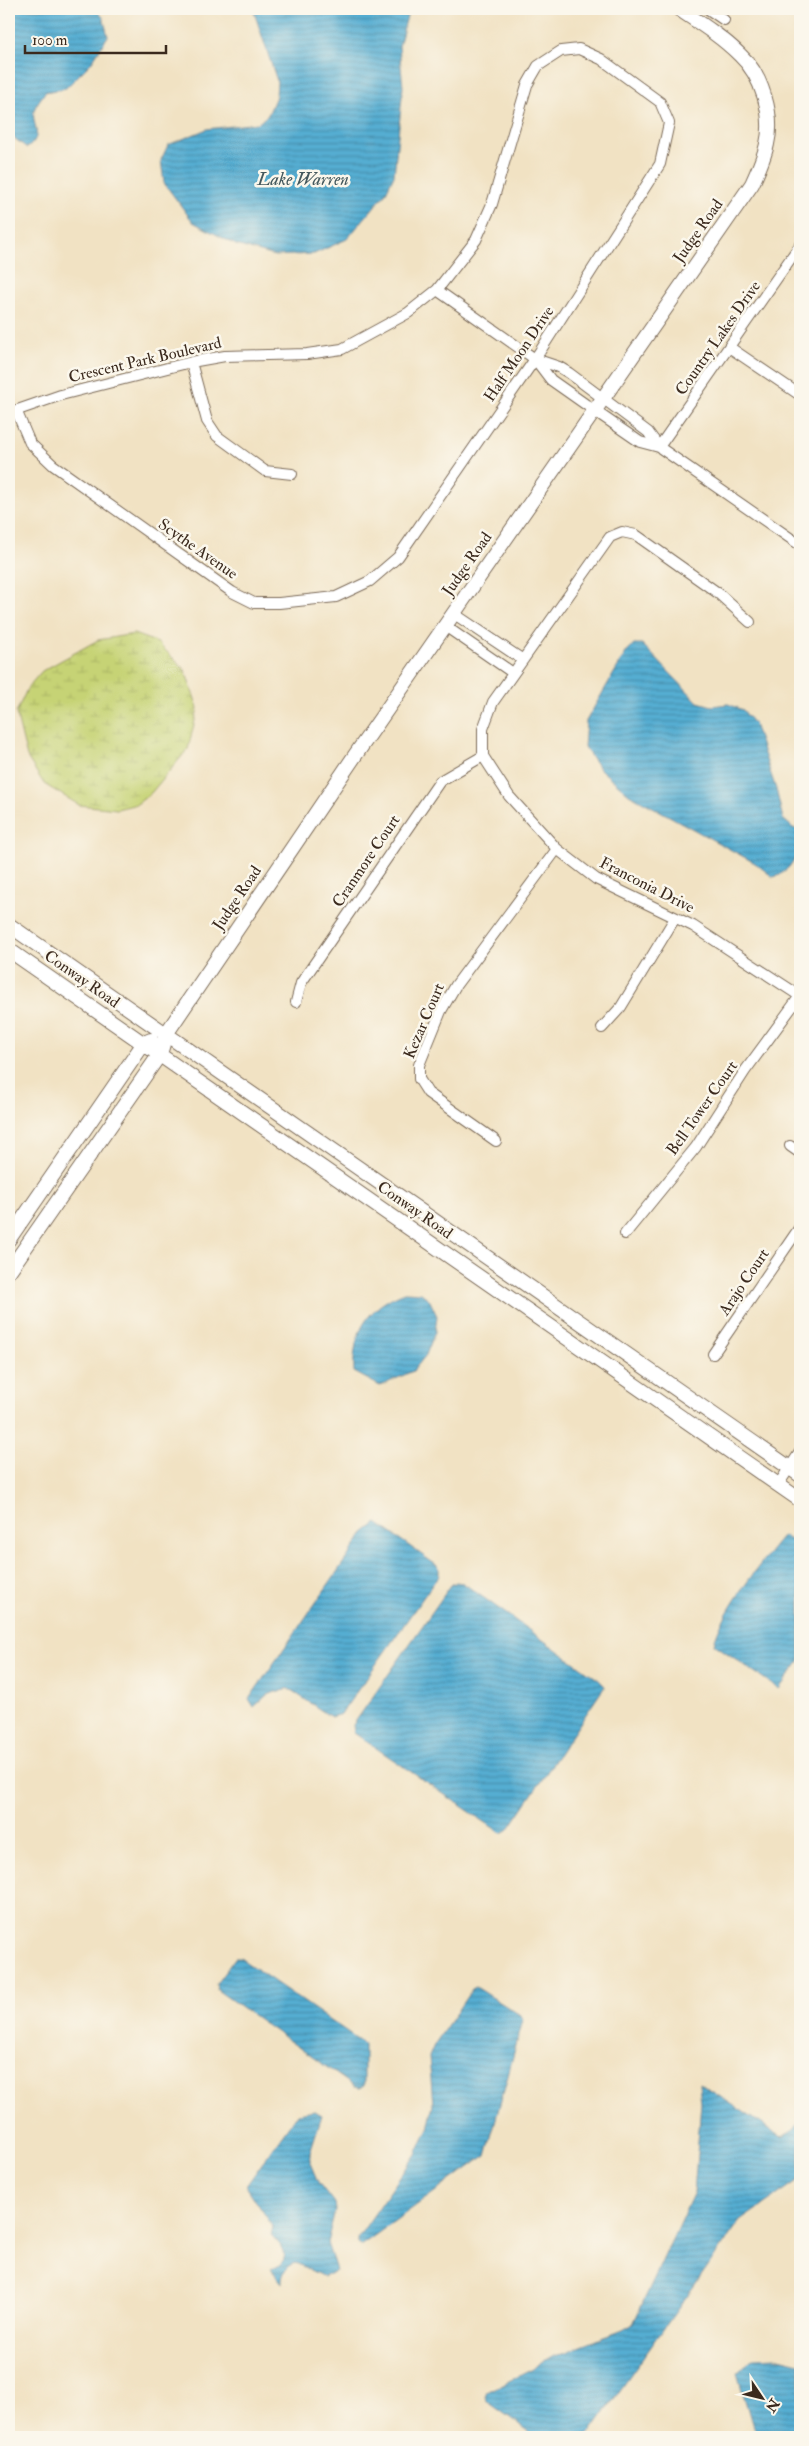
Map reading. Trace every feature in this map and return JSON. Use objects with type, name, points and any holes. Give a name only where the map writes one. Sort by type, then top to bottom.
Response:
[{"type":"main road","name":"Judge Road","points":[[9,1271],[160,1054],[166,1034],[445,626],[752,184],[762,163],[768,142],[769,120],[753,72],[742,56],[718,36],[679,9]]},
{"type":"main road","name":"Conway Road","points":[[9,925],[795,1471]]},
{"type":"main road","name":"Conway Road","points":[[9,950],[800,1500]]},
{"type":"main road","points":[[9,1239],[144,1044],[166,1034]]},
{"type":"main road","points":[[506,1295],[526,1294],[548,1299]]},
{"type":"street","points":[[708,9],[724,20]]},
{"type":"street","name":"Crescent Park Boulevard","points":[[13,412],[61,395],[192,362],[225,356],[307,354],[342,349],[408,313],[437,290],[476,240],[492,204],[527,85],[538,66],[561,51],[579,49],[601,59],[660,102],[669,122],[660,164]]},
{"type":"street","name":"Half Moon Drive","points":[[398,556],[535,359],[660,164]]},
{"type":"street","name":"Country Lakes Drive","points":[[659,447],[800,245]]},
{"type":"street","points":[[437,290],[535,359],[559,367],[569,373],[648,432],[659,447],[800,546]]},
{"type":"street","points":[[729,347],[800,395]]},
{"type":"street","points":[[535,359],[551,380],[640,442],[659,447]]},
{"type":"street","points":[[192,362],[208,421],[217,436],[265,471],[292,474]]},
{"type":"street","points":[[560,386],[569,373]]},
{"type":"street","name":"Scythe Avenue","points":[[13,412],[30,443],[53,464],[232,592],[254,603],[279,603],[336,597],[370,581],[398,556]]},
{"type":"street","points":[[483,756],[483,729],[493,702],[610,537],[622,532],[636,535],[718,593],[750,622]]},
{"type":"street","points":[[454,613],[523,660]]},
{"type":"street","points":[[445,626],[513,674]]},
{"type":"street","points":[[485,654],[494,640]]},
{"type":"street","name":"Franconia Drive","points":[[483,756],[509,796],[557,849],[596,879],[694,926],[800,996]]},
{"type":"street","name":"Cranmore Court","points":[[296,1002],[300,983],[440,781],[483,756]]},
{"type":"street","name":"Kezar Court","points":[[496,1141],[428,1092],[418,1079],[420,1065],[442,1011],[456,985],[557,849]]},
{"type":"street","points":[[602,1028],[621,1007],[675,918]]},
{"type":"street","name":"Bell Tower Court","points":[[625,1234],[696,1147],[746,1071],[800,996]]},
{"type":"street","points":[[790,1146],[800,1153]]},
{"type":"street","name":"Arajo Court","points":[[713,1354],[800,1227]]},
{"type":"street","points":[[778,1484],[795,1471],[800,1452]]},
{"type":"green space","points":[[134,634],[158,643],[185,670],[198,708],[188,749],[151,793],[137,804],[117,809],[79,805],[44,784],[27,757],[16,713],[28,687],[42,671],[98,640]]},
{"type":"water","points":[[9,9],[95,9],[103,17],[108,36],[91,63],[66,88],[45,92],[34,110],[36,134],[35,139],[27,148],[9,134]]},
{"type":"water","name":"Lake Warren","points":[[253,9],[409,9],[399,46],[403,87],[394,175],[385,194],[347,239],[314,254],[275,256],[236,245],[193,222],[164,183],[161,160],[168,145],[207,129],[258,123],[268,115],[276,96],[277,81]]},
{"type":"water","points":[[635,644],[642,644],[698,702],[712,706],[728,704],[743,710],[754,724],[776,789],[783,819],[793,828],[800,831],[800,851],[789,867],[780,875],[773,877],[755,863],[629,794],[601,770],[584,747],[586,721],[627,651]]},
{"type":"water","points":[[405,1292],[421,1293],[429,1299],[437,1316],[435,1332],[426,1355],[413,1371],[380,1386],[354,1372],[354,1358],[359,1333],[372,1313],[392,1298]]},
{"type":"water","points":[[377,1523],[439,1567],[439,1575],[341,1714],[331,1717],[288,1688],[267,1695],[254,1707],[249,1699],[364,1533]]},
{"type":"water","points":[[783,1536],[800,1545],[800,1660],[779,1689],[714,1644],[724,1618],[733,1603],[754,1572]]},
{"type":"water","points":[[456,1582],[463,1583],[605,1686],[508,1830],[501,1833],[354,1733],[353,1725],[451,1585]]},
{"type":"water","points":[[235,1958],[240,1958],[359,2040],[364,2045],[364,2086],[360,2088],[355,2087],[217,1990],[216,1984]]},
{"type":"water","points":[[476,1987],[520,2015],[523,2020],[486,2155],[360,2246],[357,2244],[357,2239],[416,2154],[428,2129],[433,2104],[429,2057],[434,2045],[472,1989]]},
{"type":"water","points":[[699,2083],[782,2137],[794,2130],[800,2121],[800,2179],[740,2221],[587,2437],[537,2437],[488,2402],[485,2397],[487,2392],[533,2369],[540,2362],[623,2330],[633,2324],[694,2192],[701,2103]]},
{"type":"water","points":[[315,2111],[322,2115],[310,2152],[310,2163],[318,2182],[334,2203],[335,2210],[327,2243],[336,2270],[324,2277],[296,2263],[286,2270],[282,2283],[271,2269],[282,2262],[284,2253],[271,2235],[273,2227],[246,2186],[297,2114]]},
{"type":"water","points":[[775,2357],[800,2363],[800,2437],[756,2437],[737,2373],[753,2358]]}]
